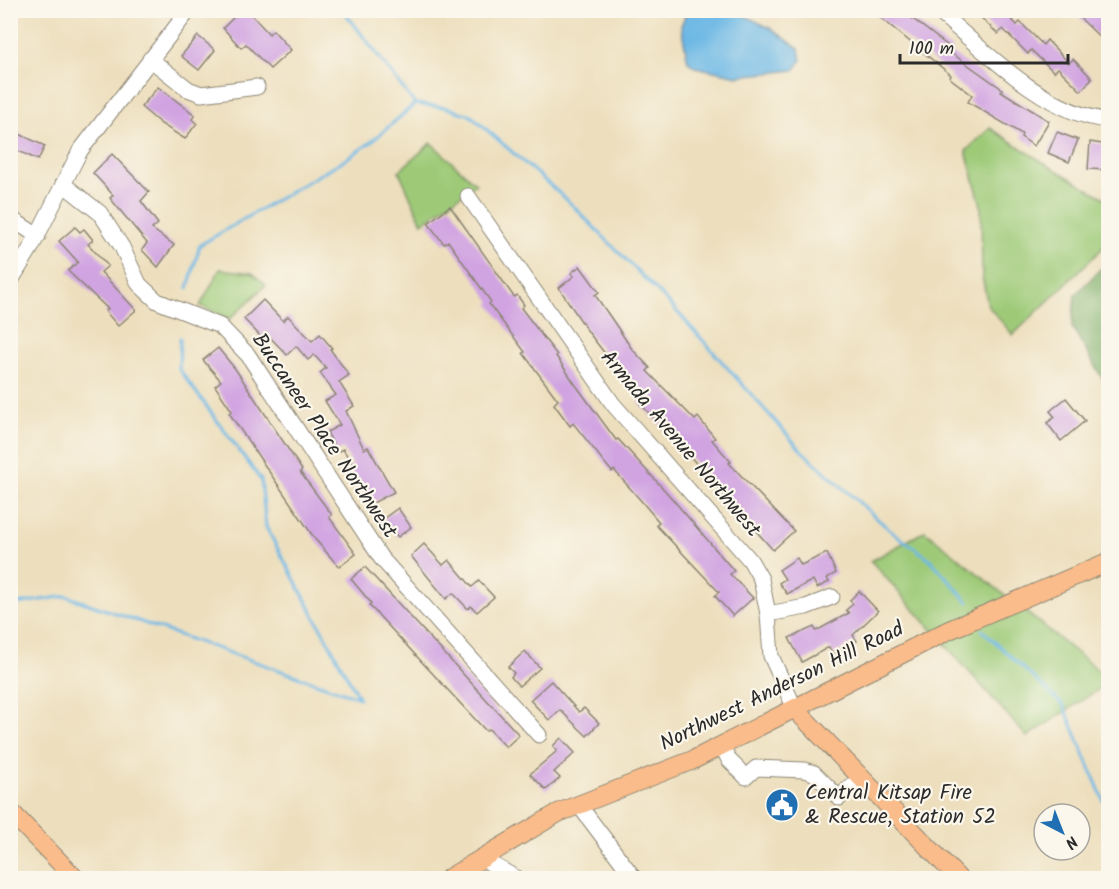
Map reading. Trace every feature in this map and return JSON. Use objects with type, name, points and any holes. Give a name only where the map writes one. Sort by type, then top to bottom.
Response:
[{"type":"main road","name":"Northwest Anderson Hill Road","points":[[449,879],[540,822],[578,804],[722,746],[981,615],[1108,562]]},
{"type":"main road","points":[[795,709],[958,879]]},
{"type":"main road","points":[[10,811],[75,879]]},
{"type":"street","points":[[10,282],[38,236],[80,151],[189,10]]},
{"type":"street","points":[[937,10],[990,56],[1045,96],[1074,111],[1108,120]]},
{"type":"street","points":[[150,59],[188,89],[201,94],[257,87]]},
{"type":"street","name":"Buccaneer Place Northwest","points":[[63,184],[100,213],[122,247],[139,284],[157,301],[220,326],[248,355],[381,558],[540,735]]},
{"type":"street","name":"Armada Avenue Northwest","points":[[468,196],[613,404],[750,560],[761,579],[768,614],[771,656],[795,709]]},
{"type":"street","points":[[10,218],[38,236]]},
{"type":"street","points":[[768,614],[806,607],[832,597]]},
{"type":"street","points":[[722,746],[729,760],[746,777],[756,768],[804,770],[814,773],[839,798],[861,777]]},
{"type":"street","points":[[578,804],[634,879]]},
{"type":"street","points":[[481,858],[516,879]]},
{"type":"green space","points":[[990,128],[1108,200],[1108,243],[1013,335],[988,306],[982,276],[981,205],[966,151]]},
{"type":"green space","points":[[431,143],[476,184],[422,223],[399,171]]},
{"type":"green space","points":[[1108,261],[1108,388],[1072,327],[1075,295]]},
{"type":"green space","points":[[220,269],[252,273],[266,285],[230,319],[200,306]]},
{"type":"green space","points":[[925,531],[1108,678],[1108,683],[1027,737],[871,561]]},
{"type":"water","points":[[687,11],[735,11],[772,29],[799,49],[801,61],[794,70],[738,76],[695,67],[688,62],[681,26]]},
{"type":"building","points":[[241,10],[247,10],[269,34],[273,30],[291,50],[270,69],[246,44],[241,48],[223,28]]},
{"type":"building","points":[[871,10],[901,10],[952,49],[950,52],[1002,89],[1001,91],[1049,121],[1034,146],[1021,137],[1022,134],[968,102],[972,95],[950,78],[951,75]]},
{"type":"building","points":[[973,10],[1002,10],[1017,25],[1020,22],[1043,45],[1047,40],[1069,63],[1073,59],[1092,78],[1081,91],[1058,68],[1054,72],[1031,50],[1028,54],[1003,29],[998,34]]},
{"type":"building","points":[[1085,10],[1106,10],[1108,13],[1108,45],[1079,17]]},
{"type":"building","points":[[198,36],[215,50],[199,70],[181,56]]},
{"type":"building","points":[[158,87],[195,115],[192,119],[197,123],[185,139],[161,124],[141,107]]},
{"type":"building","points":[[13,131],[45,146],[38,160],[10,147]]},
{"type":"building","points":[[1057,132],[1078,140],[1069,162],[1048,153]]},
{"type":"building","points":[[1090,142],[1108,145],[1108,170],[1088,169]]},
{"type":"building","points":[[112,154],[149,192],[141,201],[158,224],[152,229],[174,245],[158,267],[142,250],[147,243],[110,198],[113,195],[93,173]]},
{"type":"building","points":[[450,206],[514,297],[517,295],[524,305],[521,308],[616,440],[618,439],[669,495],[734,571],[730,574],[753,598],[733,616],[715,596],[719,592],[656,525],[659,522],[643,503],[614,470],[612,472],[573,423],[570,426],[554,404],[558,400],[489,304],[491,302],[448,241],[444,244],[428,223]]},
{"type":"building","points":[[75,227],[80,232],[84,229],[93,240],[88,244],[108,266],[101,272],[136,310],[118,326],[105,311],[108,309],[68,271],[78,262],[59,241]]},
{"type":"building","points":[[580,266],[599,292],[595,295],[632,349],[650,368],[647,371],[695,420],[698,417],[715,438],[712,440],[731,462],[729,463],[794,531],[773,550],[671,435],[639,403],[641,400],[589,333],[559,288],[574,276],[571,273]]},
{"type":"building","points":[[263,300],[283,321],[288,316],[312,341],[320,334],[332,348],[330,349],[349,375],[339,382],[354,406],[346,411],[364,449],[368,447],[394,492],[371,504],[358,478],[355,479],[348,468],[353,465],[343,449],[337,452],[327,432],[340,425],[325,401],[336,395],[320,373],[326,368],[314,355],[308,360],[296,346],[287,355],[266,333],[261,337],[244,319]]},
{"type":"building","points":[[218,348],[236,370],[302,470],[300,472],[332,515],[329,517],[356,554],[339,567],[315,539],[229,413],[232,411],[215,386],[221,381],[203,360]]},
{"type":"building","points":[[1066,398],[1085,421],[1061,441],[1047,423],[1055,417],[1050,411]]},
{"type":"building","points":[[398,508],[411,527],[398,537],[383,519]]},
{"type":"building","points":[[424,544],[443,565],[449,560],[472,587],[479,581],[494,597],[477,612],[471,606],[468,609],[453,593],[446,599],[411,556]]},
{"type":"building","points":[[827,553],[836,573],[827,578],[829,582],[817,588],[813,580],[787,594],[779,583],[785,579],[779,570],[797,558],[801,565]]},
{"type":"building","points":[[365,567],[519,735],[506,747],[489,729],[486,731],[369,605],[371,603],[351,579]]},
{"type":"building","points":[[859,591],[878,611],[853,635],[857,641],[833,654],[829,647],[802,662],[789,638],[814,627],[816,631],[849,613],[846,610],[853,604],[850,600]]},
{"type":"building","points":[[525,651],[540,668],[519,686],[511,677],[514,673],[508,667]]},
{"type":"building","points":[[551,681],[579,712],[584,708],[599,723],[587,736],[560,710],[549,720],[530,700]]},
{"type":"building","points":[[561,738],[575,753],[554,772],[560,778],[546,790],[530,774],[557,751],[553,746]]},
{"type":"waterway","points":[[343,10],[415,104],[444,107],[470,115],[568,201],[672,306],[802,451],[892,532],[930,559],[968,602]]},
{"type":"waterway","points":[[188,288],[200,245],[346,159],[370,143],[415,104]]},
{"type":"waterway","points":[[180,338],[179,369],[261,480],[266,527],[359,698]]},
{"type":"waterway","points":[[10,605],[66,596],[357,697]]},
{"type":"waterway","points":[[982,630],[1064,706],[1108,811]]},
{"type":"place","name":"Central Kitsap Fire & Rescue, Station 52","points":[[782,805]]}]
